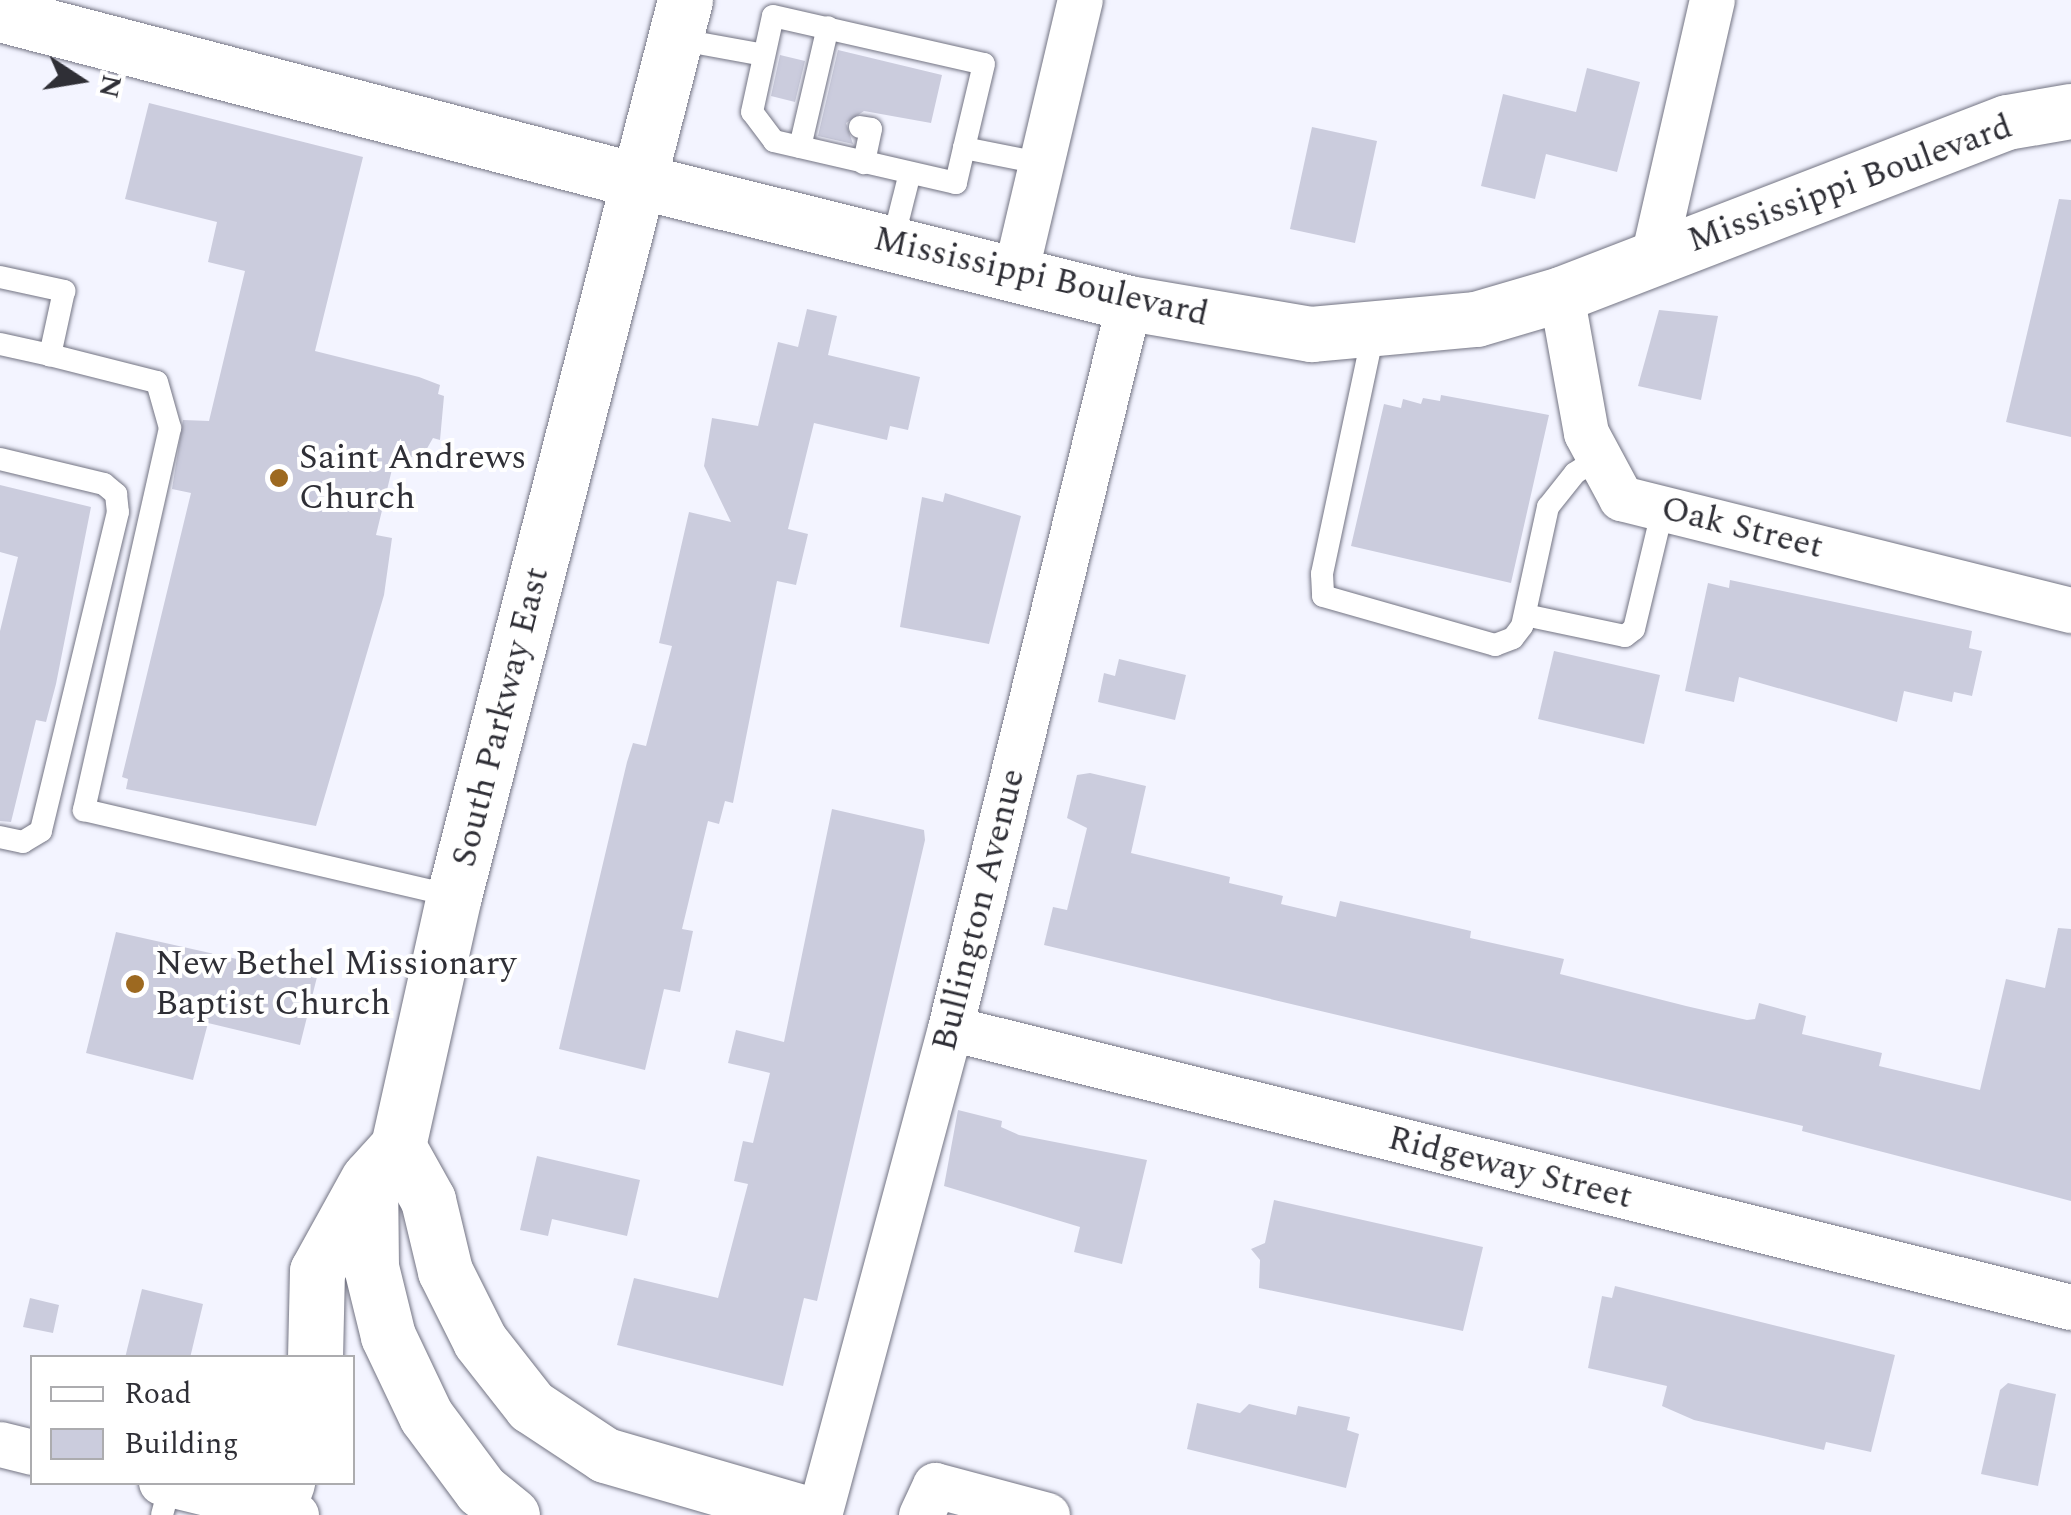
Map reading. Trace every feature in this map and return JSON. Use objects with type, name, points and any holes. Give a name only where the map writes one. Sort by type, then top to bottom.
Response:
[{"type":"main road","name":"Mississippi Boulevard","points":[[0,14],[639,181],[1129,303],[1312,334],[1476,318],[1561,294],[2007,122],[2071,111]]},
{"type":"main road","name":"South Parkway East","points":[[512,1515],[481,1490],[426,1416],[388,1336],[371,1266],[384,1161],[680,19]]},
{"type":"main road","name":"South Parkway East","points":[[315,1355],[318,1271],[384,1161]]},
{"type":"main road","points":[[384,1161],[428,1200],[445,1271],[471,1324],[531,1406],[604,1455],[816,1515]]},
{"type":"street","points":[[1015,274],[1080,0]]},
{"type":"street","points":[[1653,257],[1712,0]]},
{"type":"street","name":"Oak Street","points":[[1561,294],[1586,433],[1621,498],[2071,610]]},
{"type":"street","name":"Bullington Avenue","points":[[816,1515],[950,1028],[1129,303]]},
{"type":"street","name":"Ridgeway Street","points":[[950,1028],[2071,1307]]},
{"type":"street","points":[[0,1444],[30,1452]]},
{"type":"street","points":[[921,1515],[934,1485],[1047,1515]]},
{"type":"street","points":[[179,1491],[287,1502]]},
{"type":"lane","points":[[773,16],[828,27],[984,64],[956,183],[774,141],[752,112],[773,16]]},
{"type":"lane","points":[[680,19],[764,55]]},
{"type":"lane","points":[[800,148],[814,116],[828,27]]},
{"type":"lane","points":[[860,126],[871,129],[864,162]]},
{"type":"lane","points":[[964,148],[1040,164]]},
{"type":"lane","points":[[892,244],[910,173]]},
{"type":"lane","points":[[0,276],[64,291],[50,356]]},
{"type":"lane","points":[[1374,329],[1322,596],[1495,645],[1514,638],[1524,615],[1548,507],[1575,473],[1599,458]]},
{"type":"lane","points":[[0,344],[158,382],[170,428],[84,810],[454,896]]},
{"type":"lane","points":[[0,459],[104,484],[116,494],[118,512],[41,831],[22,842],[0,836]]},
{"type":"lane","points":[[1524,615],[1624,636],[1634,628],[1663,508]]},
{"type":"building","points":[[838,50],[942,75],[931,123],[864,111],[846,123],[853,144],[818,136]]},
{"type":"building","points":[[780,55],[805,61],[795,102],[771,96]]},
{"type":"building","points":[[1587,68],[1640,82],[1617,172],[1546,154],[1535,199],[1481,186],[1503,94],[1576,112]]},
{"type":"building","name":"Saint Andrews Church","points":[[149,103],[363,157],[315,351],[419,377],[440,385],[438,394],[444,396],[440,440],[433,438],[421,459],[396,453],[376,535],[392,538],[384,595],[316,826],[126,789],[128,779],[122,777],[191,493],[172,489],[183,420],[209,421],[245,271],[208,262],[217,222],[125,199]]},
{"type":"building","points":[[1312,127],[1377,141],[1355,243],[1290,229]]},
{"type":"building","points":[[2059,199],[2071,200],[2071,437],[2006,422]]},
{"type":"building","points":[[807,309],[837,316],[828,355],[920,377],[908,430],[890,426],[887,440],[814,423],[788,529],[808,534],[796,585],[777,581],[733,803],[725,801],[719,824],[708,821],[682,929],[693,931],[680,992],[664,989],[645,1070],[559,1049],[627,762],[633,743],[646,746],[672,646],[659,643],[689,512],[731,522],[704,466],[712,418],[758,426],[778,342],[798,347]]},
{"type":"building","points":[[1659,310],[1718,316],[1701,400],[1638,386]]},
{"type":"building","points":[[1441,395],[1549,415],[1511,583],[1351,546],[1384,404],[1401,408],[1403,399],[1421,404],[1423,398],[1440,401]]},
{"type":"building","points":[[0,485],[91,507],[56,684],[46,722],[36,720],[11,822],[0,821],[0,631],[18,557],[0,552]]},
{"type":"building","points":[[945,493],[1021,516],[989,644],[900,627],[922,497],[943,502]]},
{"type":"building","points":[[1730,580],[1972,631],[1969,648],[1982,651],[1972,696],[1954,692],[1952,702],[1904,691],[1897,722],[1739,677],[1734,702],[1685,691],[1708,583],[1729,588]]},
{"type":"building","points":[[1554,651],[1660,675],[1644,744],[1538,719]]},
{"type":"building","points":[[1119,659],[1186,675],[1175,720],[1098,702],[1104,673],[1115,676]]},
{"type":"building","points":[[1090,773],[1146,786],[1131,853],[1230,877],[1229,883],[1283,896],[1281,904],[1336,917],[1340,901],[1471,931],[1470,938],[1564,959],[1560,974],[1686,1006],[1747,1020],[1755,1019],[1759,1003],[1806,1016],[1802,1034],[1882,1053],[1879,1066],[1980,1090],[2006,979],[2045,988],[2058,928],[2071,929],[2071,1201],[1802,1131],[1803,1126],[1044,945],[1053,907],[1067,910],[1087,828],[1067,818],[1077,775]]},
{"type":"building","points":[[832,809],[924,830],[925,840],[817,1301],[804,1298],[783,1386],[617,1345],[634,1278],[718,1298],[748,1184],[734,1181],[743,1141],[753,1143],[770,1073],[728,1063],[736,1030],[784,1042]]},
{"type":"building","points":[[116,932],[317,977],[300,1045],[208,1023],[193,1080],[86,1053]]},
{"type":"building","points":[[958,1110],[1002,1121],[1001,1127],[1019,1135],[1147,1160],[1122,1264],[1074,1252],[1080,1227],[944,1186]]},
{"type":"building","points":[[537,1156],[640,1180],[627,1236],[552,1219],[548,1236],[520,1230]]},
{"type":"building","points":[[1274,1200],[1483,1247],[1463,1331],[1259,1288],[1260,1260],[1251,1249],[1265,1243]]},
{"type":"building","points":[[1615,1286],[1895,1355],[1871,1452],[1826,1442],[1824,1450],[1694,1420],[1662,1406],[1667,1386],[1588,1368],[1602,1296],[1612,1298]]},
{"type":"building","points":[[142,1289],[203,1304],[191,1355],[126,1355]]},
{"type":"building","points":[[30,1298],[59,1305],[53,1333],[23,1327]]},
{"type":"building","points":[[2008,1383],[2056,1394],[2038,1486],[1981,1474],[2000,1390]]},
{"type":"building","points":[[1197,1403],[1240,1413],[1249,1404],[1296,1415],[1298,1406],[1350,1417],[1347,1430],[1359,1434],[1346,1488],[1187,1449]]},
{"type":"place","name":"Saint Andrews Church","points":[[279,478]]},
{"type":"place","name":"New Bethel Missionary Baptist Church","points":[[135,984]]}]
